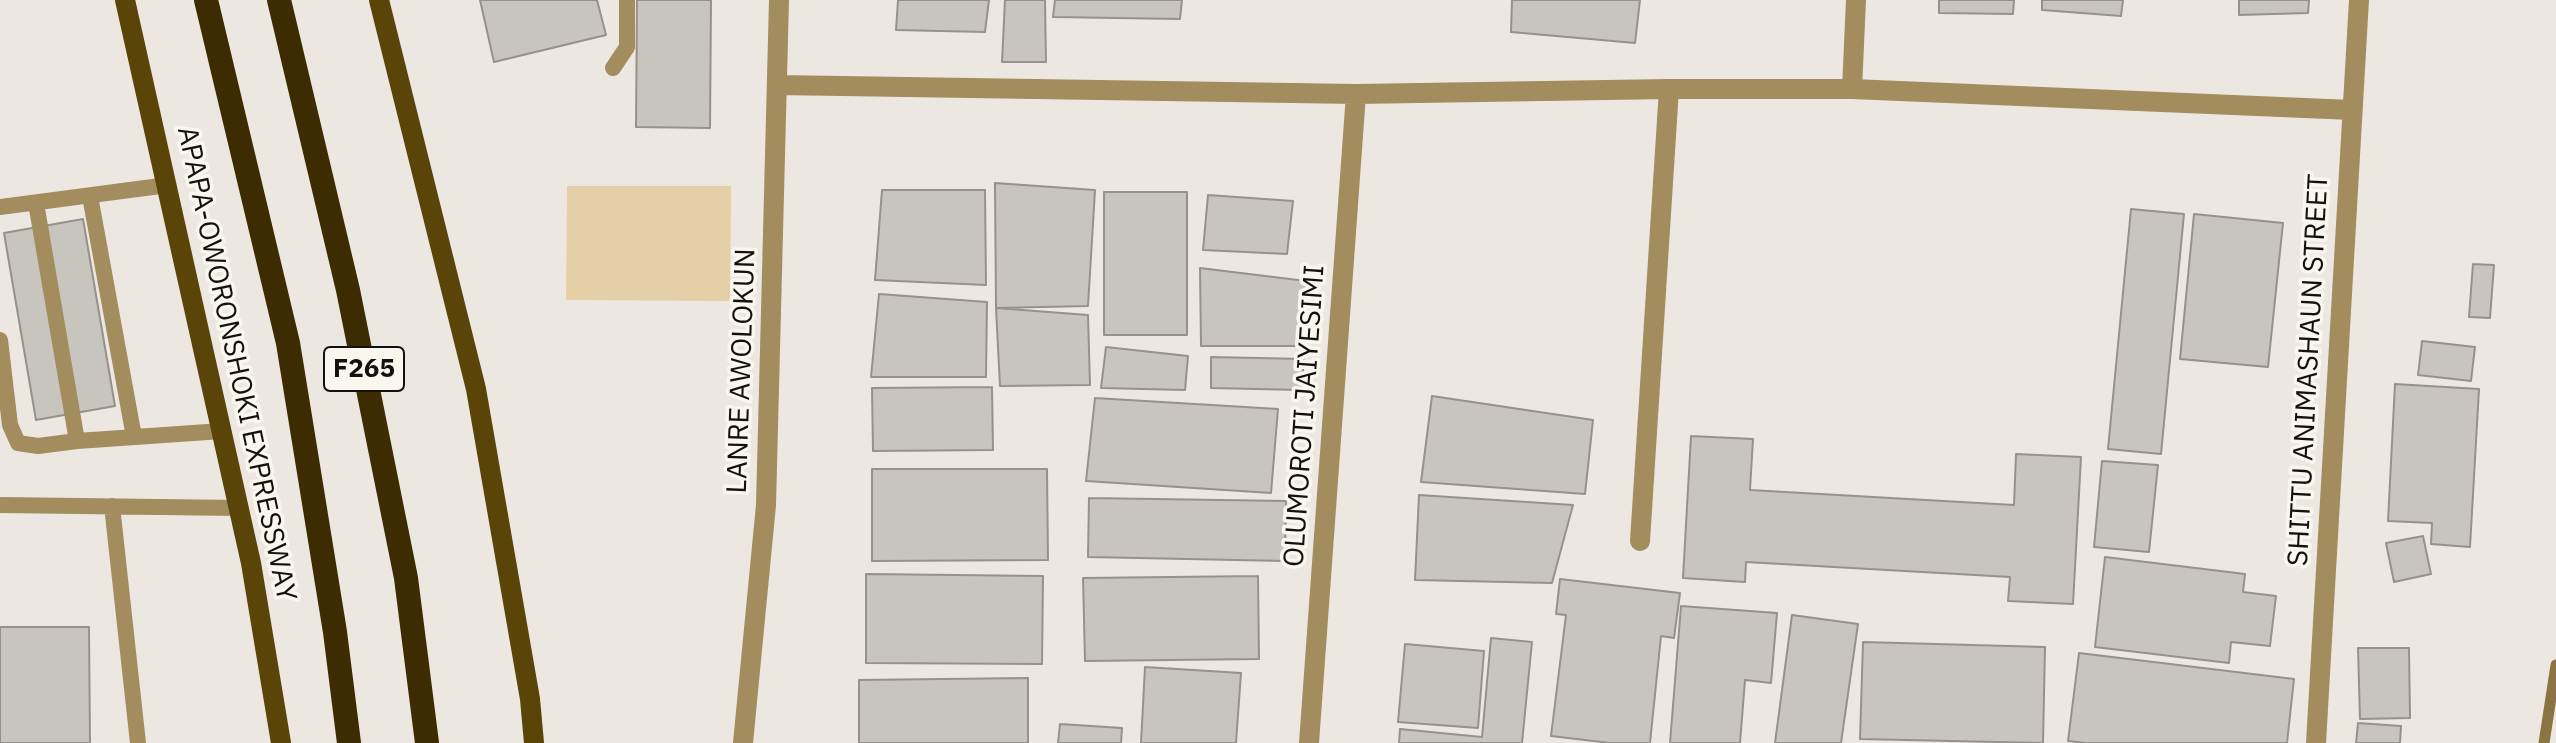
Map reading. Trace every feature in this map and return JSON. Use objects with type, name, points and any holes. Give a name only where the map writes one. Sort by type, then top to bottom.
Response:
[{"type":"highway","name":"APAPA-OWORONSHOKI EXPRESSWAY","points":[[206,0],[288,343],[335,632],[349,743]]},
{"type":"highway","name":"F265","points":[[279,0],[348,290],[403,563],[427,743]]},
{"type":"main road","name":"APAPA-OWORONSHOKI EXPRESSWAY","points":[[125,0],[251,563],[281,743]]},
{"type":"main road","points":[[379,0],[476,389],[530,699],[534,743]]},
{"type":"street","name":"LANRE AWOLOKUN","points":[[743,743],[766,505],[779,0]]},
{"type":"street","points":[[1852,89],[1856,0]]},
{"type":"street","name":"SHITTU ANIMASHAUN STREET","points":[[2316,743],[2359,0]]},
{"type":"street","points":[[777,85],[1356,94],[1852,89],[2352,110]]},
{"type":"street","points":[[1640,541],[1669,89]]},
{"type":"street","name":"OLUMOROTI JAIYESIMI","points":[[1309,743],[1356,94]]},
{"type":"lane","points":[[613,68],[627,47],[627,0]]},
{"type":"lane","points":[[0,207],[168,185]]},
{"type":"lane","points":[[90,196],[134,437]]},
{"type":"lane","points":[[36,203],[77,441]]},
{"type":"lane","points":[[0,340],[10,425],[18,443],[38,446],[222,431]]},
{"type":"lane","points":[[0,505],[239,508]]},
{"type":"lane","points":[[112,506],[138,743]]},
{"type":"shaded area","points":[[567,186],[731,186],[730,301],[566,300]]},
{"type":"building","points":[[480,0],[597,0],[606,35],[494,62]]},
{"type":"building","points":[[637,0],[711,0],[710,128],[636,127]]},
{"type":"building","points":[[898,0],[989,0],[985,32],[896,30]]},
{"type":"building","points":[[1005,0],[1045,0],[1046,62],[1002,62]]},
{"type":"building","points":[[1055,0],[1182,0],[1180,19],[1053,17]]},
{"type":"building","points":[[1512,0],[1640,0],[1635,43],[1511,32]]},
{"type":"building","points":[[1939,0],[2014,0],[2013,14],[1939,13]]},
{"type":"building","points":[[2042,0],[2123,0],[2121,16],[2042,10]]},
{"type":"building","points":[[2239,0],[2309,0],[2308,13],[2239,15]]},
{"type":"building","points":[[995,183],[1095,190],[1088,306],[996,308]]},
{"type":"building","points":[[882,190],[985,190],[986,285],[875,280]]},
{"type":"building","points":[[1104,192],[1187,192],[1187,335],[1104,335]]},
{"type":"building","points":[[1208,195],[1293,201],[1287,254],[1203,250]]},
{"type":"building","points":[[2131,209],[2184,214],[2161,454],[2108,449]]},
{"type":"building","points":[[2194,214],[2283,223],[2268,367],[2180,359]]},
{"type":"building","points":[[83,219],[115,406],[36,420],[4,233]]},
{"type":"building","points":[[2473,264],[2494,265],[2490,318],[2469,317]]},
{"type":"building","points":[[1200,268],[1306,281],[1303,346],[1201,346]]},
{"type":"building","points":[[879,294],[987,302],[986,377],[871,377]]},
{"type":"building","points":[[996,308],[1088,315],[1090,385],[1000,386]]},
{"type":"building","points":[[2422,341],[2475,347],[2471,381],[2418,375]]},
{"type":"building","points":[[1106,347],[1188,356],[1185,390],[1101,388]]},
{"type":"building","points":[[1211,357],[1304,359],[1301,390],[1211,388]]},
{"type":"building","points":[[2395,384],[2479,389],[2470,547],[2431,544],[2432,523],[2388,521]]},
{"type":"building","points":[[992,387],[993,450],[873,451],[872,388]]},
{"type":"building","points":[[1432,396],[1593,420],[1585,494],[1421,482]]},
{"type":"building","points":[[1095,398],[1278,409],[1271,493],[1086,481]]},
{"type":"building","points":[[1691,436],[1753,439],[1750,490],[2014,505],[2016,454],[2081,457],[2073,604],[2008,601],[2010,577],[1746,562],[1745,582],[1683,578]]},
{"type":"building","points":[[2102,461],[2158,465],[2149,552],[2094,547]]},
{"type":"building","points":[[872,469],[1047,469],[1048,560],[872,561]]},
{"type":"building","points":[[1419,495],[1573,505],[1552,583],[1415,580]]},
{"type":"building","points":[[1089,498],[1286,501],[1285,561],[1088,557]]},
{"type":"building","points":[[2423,536],[2431,574],[2394,582],[2386,543]]},
{"type":"building","points":[[2105,557],[2245,574],[2243,592],[2276,596],[2270,646],[2231,642],[2229,663],[2095,647]]},
{"type":"building","points":[[866,574],[1043,576],[1042,664],[866,663]]},
{"type":"building","points":[[1258,576],[1259,659],[1085,661],[1083,578]]},
{"type":"building","points":[[1560,579],[1680,593],[1674,638],[1661,636],[1650,743],[1610,743],[1551,736],[1566,615],[1556,614]]},
{"type":"building","points":[[1681,606],[1777,613],[1771,683],[1745,680],[1740,743],[1670,743]]},
{"type":"building","points":[[1792,615],[1858,624],[1841,743],[1775,743]]},
{"type":"building","points":[[0,627],[89,627],[90,743],[0,743]]},
{"type":"building","points":[[1491,638],[1532,642],[1522,743],[1399,743],[1400,729],[1482,737]]},
{"type":"building","points":[[1863,642],[2045,647],[2043,743],[1860,739]]},
{"type":"building","points":[[1405,644],[1484,651],[1478,728],[1398,722]]},
{"type":"building","points":[[2358,648],[2409,648],[2410,718],[2360,719]]},
{"type":"building","points":[[2079,653],[2294,679],[2287,743],[2068,741]]},
{"type":"building","points":[[1145,667],[1241,673],[1236,743],[1141,743]]},
{"type":"building","points":[[1028,678],[1028,743],[859,743],[859,680]]},
{"type":"building","points":[[2358,723],[2401,726],[2400,743],[2356,743]]},
{"type":"building","points":[[1060,724],[1122,728],[1121,743],[1058,743]]},
{"type":"waterway","points":[[2544,743],[2556,665]]}]
